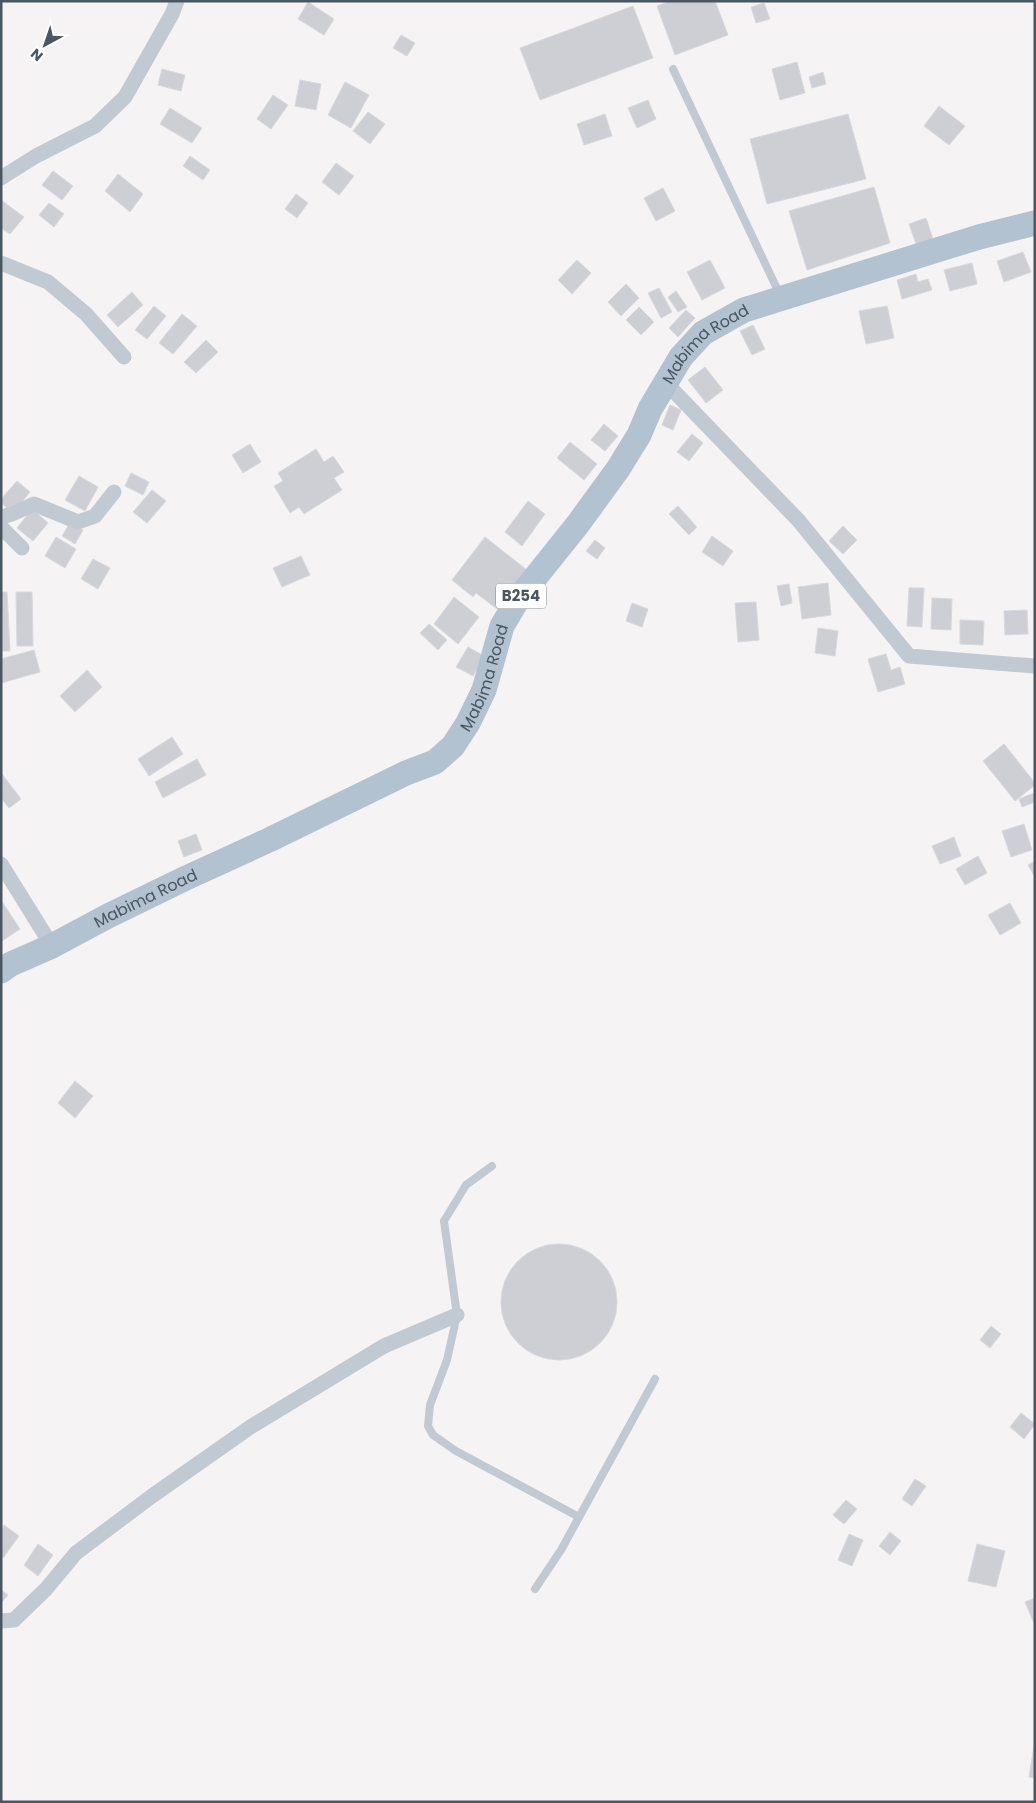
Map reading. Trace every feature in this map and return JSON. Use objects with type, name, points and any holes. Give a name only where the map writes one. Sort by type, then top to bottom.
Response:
[{"type":"main road","name":"Mabima Road","points":[[1,971],[11,964],[52,946],[177,882],[269,840],[406,773],[435,762],[454,746],[484,690],[502,626],[518,599],[578,524],[618,469],[680,357],[703,333],[744,310],[979,237],[1035,223]]},
{"type":"street","points":[[1,178],[36,156],[95,126],[125,97],[172,14],[177,1]]},
{"type":"street","points":[[1,263],[48,282],[86,314],[124,357]]},
{"type":"street","points":[[665,382],[798,521],[909,656],[1035,666]]},
{"type":"street","points":[[1,517],[34,504],[78,522],[95,516],[114,492]]},
{"type":"street","points":[[1,527],[22,548]]},
{"type":"street","points":[[1,864],[52,946]]},
{"type":"street","points":[[1,1621],[14,1620],[46,1589],[76,1553],[152,1496],[252,1426],[384,1346],[457,1315]]},
{"type":"lane","points":[[673,69],[782,299]]},
{"type":"lane","points":[[492,1166],[466,1185],[444,1221],[457,1315],[447,1360],[430,1405],[428,1426],[433,1435],[456,1451],[579,1516]]},
{"type":"lane","points":[[535,1589],[561,1550],[656,1379]]},
{"type":"building","points":[[670,1],[715,1],[728,35],[675,55],[657,6]]},
{"type":"building","points":[[308,2],[334,19],[324,35],[298,19]]},
{"type":"building","points":[[764,3],[770,19],[756,23],[751,7]]},
{"type":"building","points":[[633,6],[653,58],[540,100],[520,48]]},
{"type":"building","points":[[401,35],[415,43],[407,56],[393,48]]},
{"type":"building","points":[[797,62],[805,93],[780,100],[772,69]]},
{"type":"building","points":[[162,69],[185,75],[181,91],[158,85]]},
{"type":"building","points":[[823,72],[826,84],[812,88],[809,77]]},
{"type":"building","points":[[300,80],[321,84],[316,110],[295,106]]},
{"type":"building","points":[[345,82],[369,95],[351,128],[328,115]]},
{"type":"building","points":[[273,95],[288,105],[271,129],[257,119]]},
{"type":"building","points":[[648,100],[656,119],[637,128],[628,108]]},
{"type":"building","points":[[939,106],[965,126],[949,145],[924,126]]},
{"type":"building","points":[[170,108],[202,128],[192,143],[160,124]]},
{"type":"building","points":[[368,112],[385,124],[370,144],[353,131]]},
{"type":"building","points":[[605,114],[612,136],[584,145],[577,124]]},
{"type":"building","points":[[848,114],[866,179],[767,204],[750,139]]},
{"type":"building","points":[[190,156],[210,170],[203,180],[183,166]]},
{"type":"building","points":[[336,163],[354,176],[339,195],[322,182]]},
{"type":"building","points":[[53,171],[73,186],[62,200],[42,185]]},
{"type":"building","points":[[118,174],[143,194],[130,212],[105,191]]},
{"type":"building","points":[[874,187],[890,243],[807,270],[789,211]]},
{"type":"building","points":[[663,188],[675,211],[656,221],[644,198]]},
{"type":"building","points":[[296,194],[308,203],[297,218],[285,209]]},
{"type":"building","points":[[1,200],[24,217],[10,234],[1,228]]},
{"type":"building","points":[[49,203],[64,214],[54,227],[39,215]]},
{"type":"building","points":[[926,218],[933,239],[916,244],[909,224]]},
{"type":"building","points":[[1023,252],[1031,272],[1004,282],[997,261]]},
{"type":"building","points":[[577,260],[591,273],[572,294],[558,280]]},
{"type":"building","points":[[710,260],[725,288],[702,300],[687,272]]},
{"type":"building","points":[[972,263],[977,284],[950,291],[944,270]]},
{"type":"building","points":[[916,274],[918,282],[928,279],[932,290],[902,299],[897,280]]},
{"type":"building","points":[[626,284],[639,298],[621,316],[608,302]]},
{"type":"building","points":[[659,288],[672,312],[661,318],[648,293]]},
{"type":"building","points":[[676,291],[687,307],[678,312],[668,297]]},
{"type":"building","points":[[132,292],[143,305],[118,327],[107,315]]},
{"type":"building","points":[[154,306],[166,316],[147,339],[135,330]]},
{"type":"building","points":[[887,306],[894,338],[866,344],[859,311]]},
{"type":"building","points":[[639,307],[654,322],[641,335],[626,320]]},
{"type":"building","points":[[686,310],[695,318],[678,337],[669,328]]},
{"type":"building","points":[[182,314],[197,326],[173,354],[159,343]]},
{"type":"building","points":[[753,325],[765,349],[752,355],[740,331]]},
{"type":"building","points":[[206,340],[218,352],[196,373],[184,362]]},
{"type":"building","points":[[705,367],[723,390],[706,403],[688,380]]},
{"type":"building","points":[[670,405],[681,410],[673,430],[662,425]]},
{"type":"building","points":[[604,424],[618,436],[605,451],[591,440]]},
{"type":"building","points":[[692,434],[703,443],[689,461],[677,452]]},
{"type":"building","points":[[570,442],[597,464],[584,480],[557,458]]},
{"type":"building","points":[[250,444],[261,462],[243,473],[232,455]]},
{"type":"building","points":[[316,449],[324,462],[333,456],[344,472],[334,478],[342,490],[304,514],[299,507],[290,513],[274,486],[283,481],[278,473]]},
{"type":"building","points":[[131,473],[149,482],[143,495],[125,486]]},
{"type":"building","points":[[79,476],[98,487],[85,511],[65,500]]},
{"type":"building","points":[[17,481],[30,492],[13,513],[1,503],[1,499]]},
{"type":"building","points":[[152,490],[166,501],[147,523],[133,512]]},
{"type":"building","points":[[528,501],[545,514],[522,546],[505,532]]},
{"type":"building","points":[[678,506],[697,527],[689,535],[669,514]]},
{"type":"building","points":[[32,509],[48,523],[33,541],[17,528]]},
{"type":"building","points":[[70,523],[83,530],[75,544],[62,536]]},
{"type":"building","points":[[843,526],[857,540],[843,554],[829,541]]},
{"type":"building","points":[[712,536],[733,551],[723,566],[702,552]]},
{"type":"building","points":[[56,537],[76,549],[65,568],[45,556]]},
{"type":"building","points":[[485,537],[527,570],[497,609],[476,593],[473,597],[452,580]]},
{"type":"building","points":[[595,540],[605,548],[597,559],[586,551]]},
{"type":"building","points":[[301,556],[310,575],[282,587],[273,568]]},
{"type":"building","points":[[93,559],[110,568],[98,589],[81,579]]},
{"type":"building","points":[[828,583],[831,615],[802,619],[798,587]]},
{"type":"building","points":[[789,584],[792,603],[781,606],[777,586]]},
{"type":"building","points":[[909,588],[924,588],[922,627],[907,626]]},
{"type":"building","points":[[1,592],[7,592],[10,651],[1,651]]},
{"type":"building","points":[[16,592],[32,592],[33,646],[17,646]]},
{"type":"building","points":[[454,597],[479,617],[458,644],[434,624]]},
{"type":"building","points":[[932,598],[952,599],[951,630],[931,629]]},
{"type":"building","points":[[756,602],[759,640],[738,642],[735,603]]},
{"type":"building","points":[[632,603],[648,609],[642,627],[626,621]]},
{"type":"building","points":[[1027,610],[1028,634],[1005,635],[1004,611]]},
{"type":"building","points":[[960,620],[984,621],[983,645],[960,644]]},
{"type":"building","points":[[429,624],[447,640],[438,650],[420,633]]},
{"type":"building","points":[[818,628],[838,631],[835,656],[815,653]]},
{"type":"building","points":[[468,647],[484,656],[473,676],[456,667]]},
{"type":"building","points":[[34,650],[40,672],[1,683],[1,659]]},
{"type":"building","points":[[886,654],[891,670],[900,667],[905,684],[878,692],[868,659]]},
{"type":"building","points":[[87,670],[102,687],[75,712],[60,696]]},
{"type":"building","points":[[172,737],[183,754],[149,776],[138,759]]},
{"type":"building","points":[[1004,744],[1035,783],[1015,801],[983,761]]},
{"type":"building","points":[[197,759],[206,775],[163,798],[155,782]]},
{"type":"building","points":[[2,774],[21,799],[9,808],[1,798]]},
{"type":"building","points":[[1034,793],[1035,802],[1022,807],[1019,799]]},
{"type":"building","points":[[1024,824],[1032,850],[1011,857],[1002,831]]},
{"type":"building","points":[[196,834],[202,850],[184,857],[178,841]]},
{"type":"building","points":[[954,837],[961,856],[940,864],[932,846]]},
{"type":"building","points":[[978,856],[987,873],[965,885],[956,869]]},
{"type":"building","points":[[1035,861],[1035,877],[1028,865]]},
{"type":"building","points":[[1,900],[20,929],[2,941],[1,940]]},
{"type":"building","points":[[1010,903],[1021,923],[1000,935],[988,915]]},
{"type":"building","points":[[75,1081],[93,1096],[75,1118],[58,1103]]},
{"type":"building","points":[[559,1244],[581,1248],[600,1261],[613,1280],[617,1302],[613,1324],[600,1343],[581,1356],[559,1360],[537,1356],[518,1343],[505,1324],[501,1302],[505,1280],[518,1261],[537,1248]]},
{"type":"building","points":[[991,1326],[1001,1334],[990,1348],[980,1340]]},
{"type":"building","points":[[1021,1413],[1035,1424],[1024,1439],[1010,1427]]},
{"type":"building","points":[[915,1479],[926,1486],[912,1506],[902,1499]]},
{"type":"building","points":[[846,1500],[857,1509],[844,1524],[833,1515]]},
{"type":"building","points":[[4,1525],[19,1536],[3,1558],[1,1557],[1,1529]]},
{"type":"building","points":[[890,1532],[901,1541],[890,1555],[879,1546]]},
{"type":"building","points":[[849,1534],[863,1540],[852,1566],[838,1560]]},
{"type":"building","points":[[38,1544],[53,1555],[38,1576],[24,1565]]},
{"type":"building","points":[[977,1544],[1005,1551],[996,1587],[968,1581]]},
{"type":"building","points":[[1,1590],[8,1595],[1,1603]]},
{"type":"building","points":[[1035,1598],[1035,1626],[1025,1602]]},
{"type":"building","points":[[1035,1746],[1035,1778],[1029,1777]]}]
